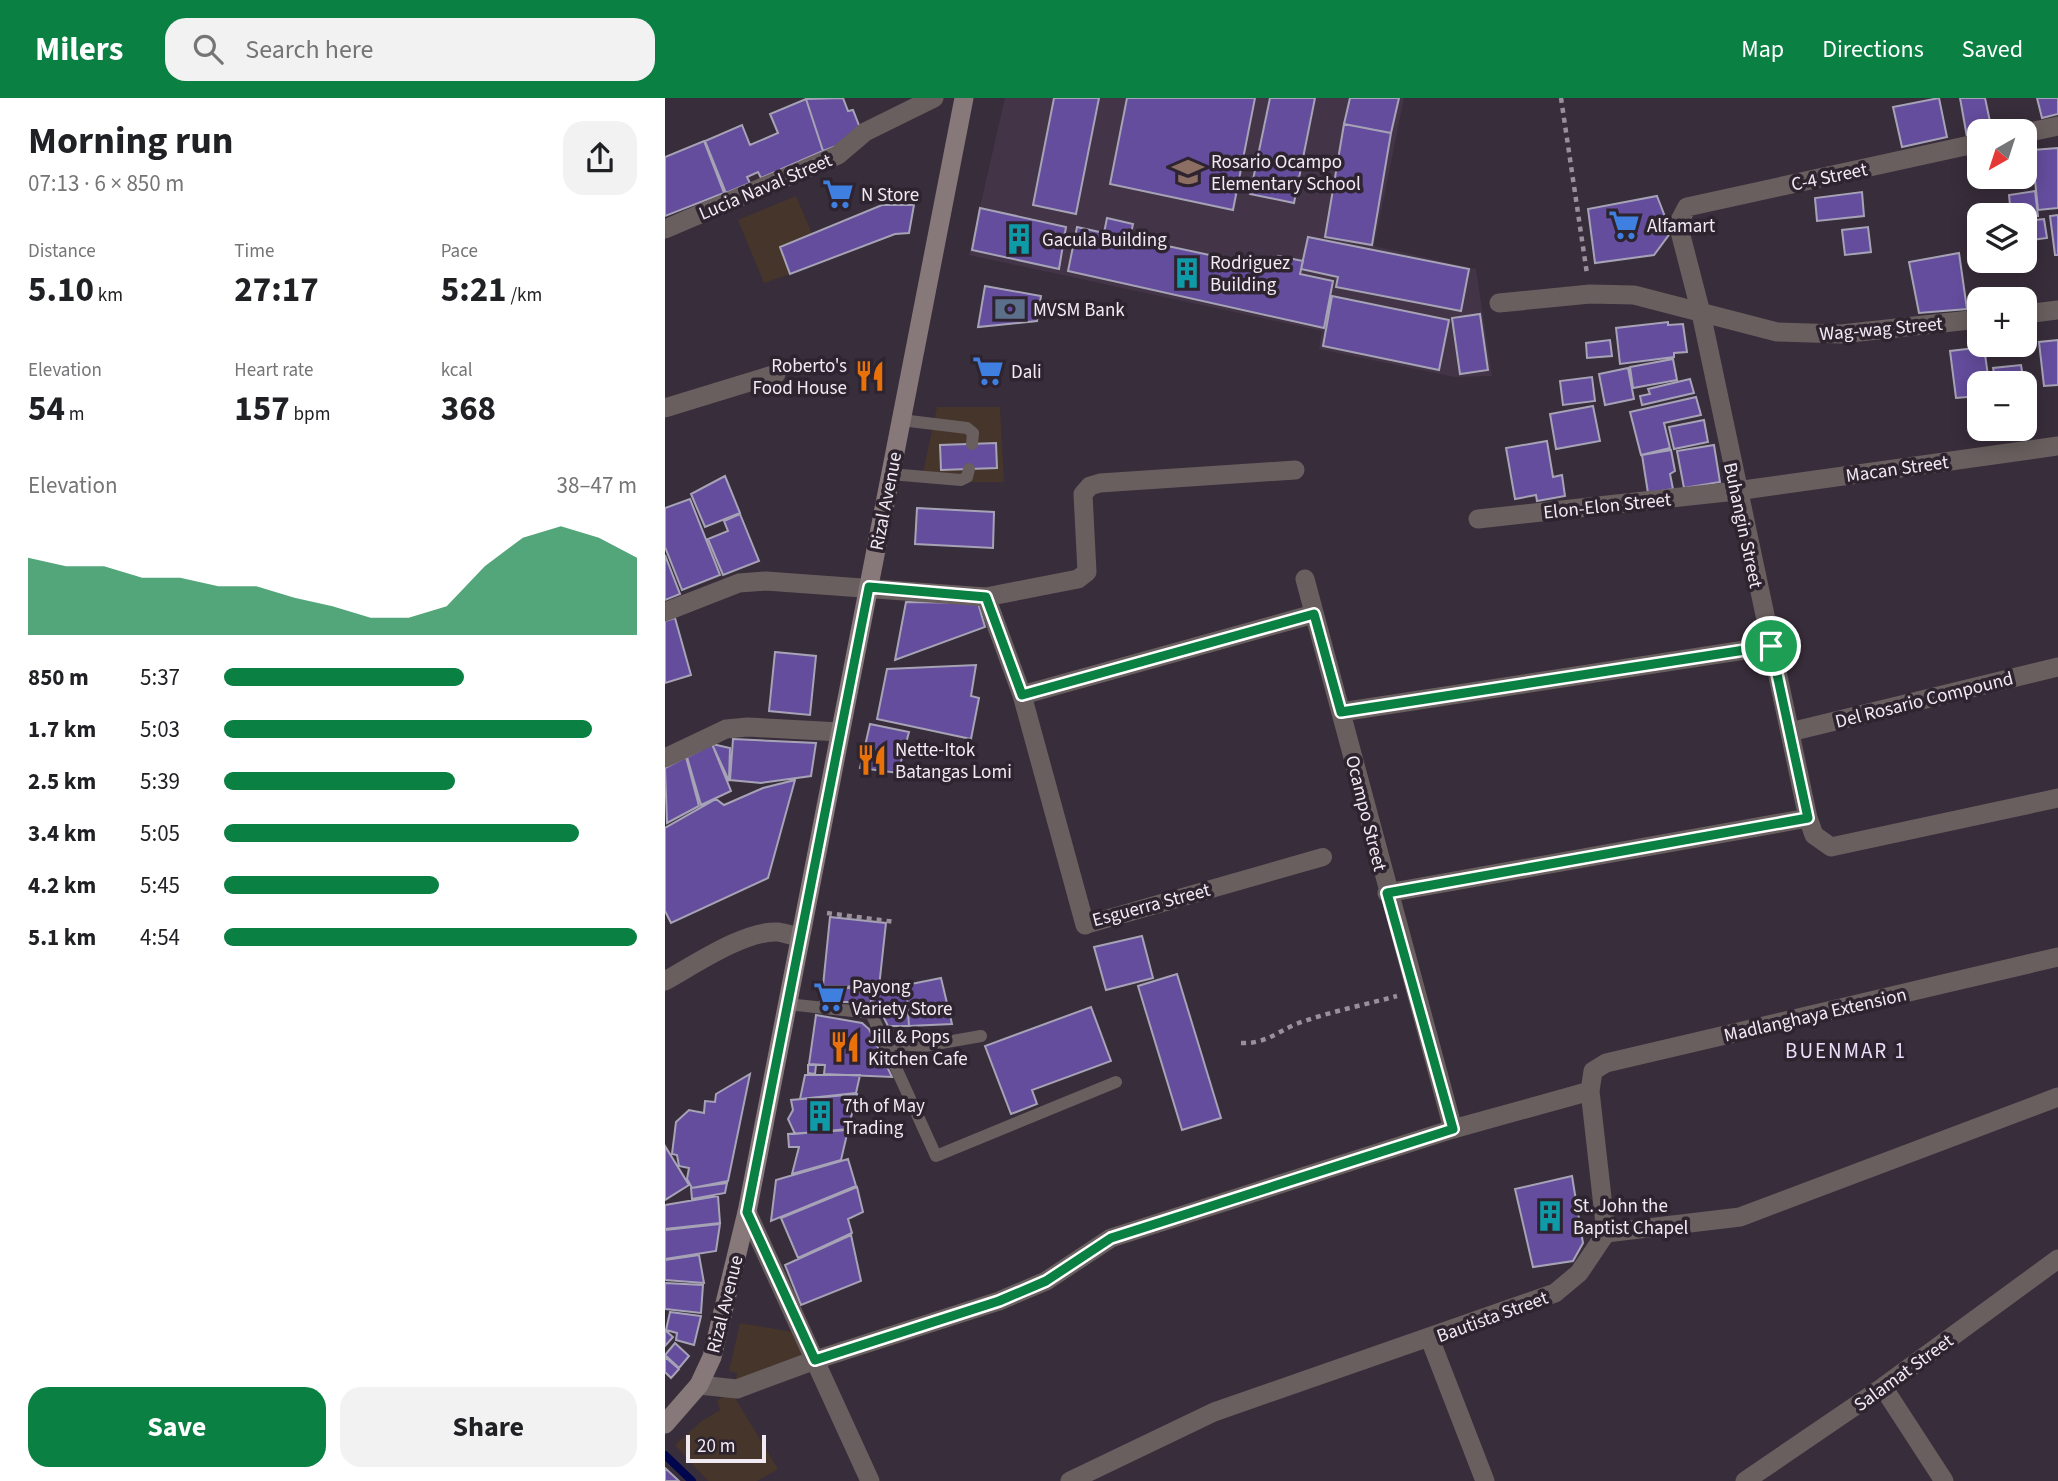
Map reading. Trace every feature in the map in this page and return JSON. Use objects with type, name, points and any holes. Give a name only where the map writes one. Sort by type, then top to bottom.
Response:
[{"type":"main road","name":"Rizal Avenue","points":[[665,1424],[699,1385],[712,1357],[747,1212],[964,98]]},
{"type":"street","name":"Lucia Naval Street","points":[[665,229],[838,155],[865,132],[934,98]]},
{"type":"street","points":[[2037,130],[2058,126]]},
{"type":"street","name":"C-4 Street","points":[[1681,214],[1687,207],[1967,146]]},
{"type":"street","name":"Buhangin Street","points":[[1681,214],[1678,224],[1700,313],[1811,826]]},
{"type":"street","name":"Wag-wag Street","points":[[1499,303],[1590,294],[1634,295],[1777,332],[1841,334],[1967,320]]},
{"type":"street","points":[[2037,313],[2058,310]]},
{"type":"street","points":[[665,408],[776,374]]},
{"type":"street","name":"Macan Street","points":[[1737,491],[2058,446]]},
{"type":"street","points":[[665,612],[739,583],[766,581],[986,597],[1078,579],[1087,572],[1083,494],[1090,486],[1100,483],[1295,470]]},
{"type":"street","name":"Elon-Elon Street","points":[[1478,519],[1737,491]]},
{"type":"street","name":"Ocampo Street","points":[[1305,579],[1387,893],[1453,1129]]},
{"type":"street","name":"Esguerra Street","points":[[986,597],[1022,695],[1085,925],[1323,856]]},
{"type":"street","points":[[1022,695],[1314,614]]},
{"type":"street","points":[[1341,712],[1771,646]]},
{"type":"street","name":"Del Rosario Compound","points":[[1790,732],[2058,667]]},
{"type":"street","points":[[665,758],[726,729],[748,727],[840,733]]},
{"type":"street","points":[[1387,893],[1811,826],[1831,847],[2058,798]]},
{"type":"street","points":[[665,981],[724,949],[760,934],[778,932],[800,937]]},
{"type":"street","name":"Madlanghaya Extension","points":[[1590,1091],[1593,1072],[1606,1063],[2058,957]]},
{"type":"street","points":[[699,1385],[737,1389],[815,1360],[999,1301],[1046,1281],[1111,1238],[1453,1129],[1590,1091],[1606,1233],[1740,1217],[2058,1097]]},
{"type":"street","points":[[747,1212],[870,1481]]},
{"type":"street","name":"Bautista Street","points":[[1070,1481],[1214,1412],[1430,1339],[1555,1293],[1579,1273],[1606,1233]]},
{"type":"street","name":"Salamat Street","points":[[1745,1481],[1883,1387],[2058,1259]]},
{"type":"street","points":[[1430,1339],[1485,1481]]},
{"type":"street","points":[[1883,1387],[1944,1481]]},
{"type":"lane","points":[[901,420],[967,428],[973,433],[972,444]]},
{"type":"lane","points":[[890,474],[961,480],[967,477],[969,469]]},
{"type":"lane","points":[[787,1004],[871,1013],[936,1156],[1117,1082]]},
{"type":"lane","points":[[884,1043],[924,1046],[981,1036]]},
{"type":"path","points":[[1561,98],[1590,294]]},
{"type":"path","points":[[806,910],[895,922]]},
{"type":"path","points":[[1241,1043],[1255,1044],[1274,1038],[1295,1025],[1415,991]]},
{"type":"shaded area","name":"Rosario Ocampo Elementary School","points":[[1005,98],[1404,98],[1374,246],[1476,269],[1492,376],[1454,377],[1319,349],[1322,331],[969,255]]},
{"type":"shaded area","points":[[796,196],[812,234],[780,247],[790,274],[764,283],[738,220]]},
{"type":"shaded area","points":[[937,407],[1000,407],[1004,482],[921,482]]},
{"type":"shaded area","points":[[740,1323],[794,1332],[808,1359],[735,1383],[737,1373],[729,1371]]},
{"type":"shaded area","points":[[732,1393],[778,1469],[757,1481],[708,1481],[675,1445],[703,1420],[720,1410],[717,1400]]},
{"type":"building","points":[[843,98],[848,111],[853,110],[860,128],[839,145],[823,151],[806,99]]},
{"type":"building","points":[[1054,98],[1099,98],[1076,214],[1033,205]]},
{"type":"building","points":[[1127,98],[1255,98],[1233,210],[1110,184]]},
{"type":"building","points":[[1270,98],[1315,98],[1294,203],[1250,194]]},
{"type":"building","points":[[1350,98],[1399,98],[1391,133],[1344,124]]},
{"type":"building","points":[[1939,98],[1947,137],[1902,147],[1893,107]]},
{"type":"building","points":[[1960,98],[1985,98],[1989,119],[1967,119],[1967,137]]},
{"type":"building","points":[[2037,98],[2058,98],[2058,114],[2042,118]]},
{"type":"building","points":[[806,99],[823,151],[761,178],[758,172],[747,177],[750,183],[726,193],[705,141],[742,125],[750,145],[778,133],[770,114]]},
{"type":"building","points":[[1344,124],[1391,133],[1372,245],[1325,237]]},
{"type":"building","points":[[704,141],[724,193],[665,216],[665,157]]},
{"type":"building","points":[[2058,148],[2058,208],[2038,210],[2037,150]]},
{"type":"building","points":[[2035,191],[2036,203],[2010,203],[2009,195]]},
{"type":"building","points":[[1862,192],[1864,216],[1817,221],[1815,198]]},
{"type":"building","points":[[1657,196],[1671,232],[1654,255],[1595,263],[1588,209]]},
{"type":"building","points":[[882,205],[914,205],[909,233],[895,234],[790,274],[780,247]]},
{"type":"building","name":"Gacula Building","points":[[980,208],[1066,227],[1059,269],[972,250]]},
{"type":"building","points":[[2058,215],[2058,255],[2055,255],[2050,216]]},
{"type":"building","name":"Rodriguez Building","points":[[1107,218],[1133,224],[1130,238],[1275,269],[1278,256],[1303,261],[1300,274],[1333,281],[1324,328],[1068,271],[1077,227],[1104,233]]},
{"type":"building","points":[[2044,219],[2047,238],[2037,239],[2037,220]]},
{"type":"building","points":[[1868,227],[1871,252],[1845,255],[1842,230]]},
{"type":"building","points":[[1308,237],[1469,269],[1461,311],[1336,287],[1338,277],[1301,269]]},
{"type":"building","points":[[1959,253],[1967,309],[1919,313],[1909,262]]},
{"type":"building","name":"MVSM Bank","points":[[985,286],[1041,296],[1037,321],[978,327]]},
{"type":"building","name":"Rodriguez Building","points":[[1332,296],[1449,320],[1439,370],[1323,346]]},
{"type":"building","points":[[1480,314],[1488,370],[1460,374],[1452,318]]},
{"type":"building","points":[[1668,322],[1668,325],[1683,324],[1687,352],[1674,353],[1674,357],[1620,364],[1616,328]]},
{"type":"building","points":[[1610,340],[1612,356],[1587,358],[1586,343]]},
{"type":"building","points":[[2058,340],[2058,385],[2044,386],[2039,342]]},
{"type":"building","points":[[1967,349],[1967,357],[1985,357],[1987,371],[1967,371],[1967,397],[1956,398],[1950,351]]},
{"type":"building","points":[[1673,359],[1677,380],[1633,388],[1630,367]]},
{"type":"building","points":[[2021,365],[2022,371],[1994,371],[1993,368]]},
{"type":"building","points":[[1628,368],[1634,399],[1605,405],[1599,374]]},
{"type":"building","points":[[1592,377],[1595,401],[1563,405],[1560,381]]},
{"type":"building","points":[[1690,379],[1694,393],[1642,405],[1640,396],[1650,394],[1648,389]]},
{"type":"building","points":[[1696,397],[1701,415],[1664,423],[1670,448],[1641,455],[1630,412]]},
{"type":"building","points":[[1593,406],[1600,441],[1556,449],[1550,414]]},
{"type":"building","points":[[1704,420],[1708,442],[1674,449],[1669,427]]},
{"type":"building","points":[[1547,441],[1553,477],[1562,475],[1565,496],[1537,501],[1536,495],[1515,499],[1506,448]]},
{"type":"building","points":[[996,443],[997,468],[941,470],[940,445]]},
{"type":"building","points":[[1714,445],[1720,482],[1684,488],[1677,451]]},
{"type":"building","points":[[1671,450],[1675,471],[1670,474],[1673,489],[1648,493],[1642,455]]},
{"type":"building","points":[[725,476],[740,513],[705,527],[691,494]]},
{"type":"building","points":[[690,499],[720,575],[682,590],[665,547],[665,508]]},
{"type":"building","points":[[917,508],[994,512],[993,548],[915,544]]},
{"type":"building","points":[[740,514],[759,561],[723,575],[708,539],[728,531],[724,521]]},
{"type":"building","points":[[665,555],[680,594],[665,600]]},
{"type":"building","points":[[906,602],[978,603],[985,627],[895,660]]},
{"type":"building","points":[[675,618],[691,675],[665,683],[665,621]]},
{"type":"building","points":[[775,652],[816,656],[810,715],[769,711]]},
{"type":"building","points":[[976,665],[971,696],[979,698],[971,739],[877,719],[887,669]]},
{"type":"building","points":[[870,724],[909,732],[898,773],[860,768]]},
{"type":"building","points":[[733,739],[816,743],[811,776],[761,783],[730,780]]},
{"type":"building","points":[[712,744],[730,748],[729,781]]},
{"type":"building","points":[[712,744],[731,791],[701,805],[687,757]]},
{"type":"building","points":[[686,757],[699,806],[667,823],[665,768]]},
{"type":"building","points":[[795,780],[768,878],[671,923],[665,911],[665,828],[716,799],[724,805],[763,788]]},
{"type":"building","points":[[830,917],[886,923],[879,987],[823,986]]},
{"type":"building","points":[[1142,936],[1153,978],[1106,990],[1094,947]]},
{"type":"building","points":[[1177,974],[1221,1118],[1182,1130],[1138,986]]},
{"type":"building","points":[[941,978],[952,1024],[909,1026],[906,985]]},
{"type":"building","points":[[906,985],[909,1026],[888,1026],[878,1006],[873,1003],[873,990]]},
{"type":"building","points":[[820,987],[872,989],[871,1003],[820,1001]]},
{"type":"building","points":[[1091,1007],[1111,1061],[1032,1090],[1037,1104],[1011,1114],[985,1046]]},
{"type":"building","name":"Jill & Pops Kitchen Cafe","points":[[816,1015],[862,1023],[869,1029],[892,1077],[824,1074],[825,1065],[809,1064]]},
{"type":"building","points":[[808,1065],[816,1065],[815,1074],[808,1073]]},
{"type":"building","points":[[750,1074],[728,1181],[692,1188],[687,1179],[689,1168],[679,1166],[677,1155],[672,1154],[676,1122],[689,1110],[704,1113],[705,1101],[715,1102],[716,1094]]},
{"type":"building","points":[[805,1075],[860,1075],[856,1093],[800,1099]]},
{"type":"building","name":"7th of May Trading","points":[[857,1094],[848,1129],[795,1134],[788,1119],[793,1110],[791,1100]]},
{"type":"building","points":[[848,1130],[841,1160],[792,1174],[799,1147],[789,1147],[788,1134]]},
{"type":"building","points":[[665,1146],[689,1185],[665,1200]]},
{"type":"building","points":[[848,1159],[856,1186],[771,1221],[776,1180]]},
{"type":"building","name":"St. John the Baptist Chapel","points":[[1572,1176],[1583,1243],[1573,1261],[1533,1267],[1515,1189]]},
{"type":"building","points":[[727,1183],[725,1193],[692,1199],[691,1188]]},
{"type":"building","points":[[857,1187],[863,1212],[848,1219],[852,1233],[798,1258],[781,1218]]},
{"type":"building","points":[[718,1196],[720,1223],[665,1229],[665,1205]]},
{"type":"building","points":[[720,1224],[716,1251],[665,1259],[665,1230]]},
{"type":"building","points":[[851,1235],[861,1281],[801,1305],[785,1265]]},
{"type":"building","points":[[699,1255],[704,1283],[665,1280],[665,1260]]},
{"type":"building","points":[[665,1283],[703,1285],[701,1313],[665,1309]]},
{"type":"building","points":[[670,1312],[701,1316],[694,1345],[676,1340],[677,1333],[666,1330]]},
{"type":"building","points":[[665,1330],[673,1337],[665,1346]]},
{"type":"building","points":[[675,1343],[689,1356],[679,1368],[665,1355]]},
{"type":"building","points":[[665,1357],[679,1369],[671,1378],[665,1372]]},
{"type":"building","points":[[665,1468],[679,1481],[665,1481]]},
{"type":"waterway","points":[[665,1455],[692,1481]]},
{"type":"place","name":"Rosario Ocampo Elementary School","points":[[1188,172]]},
{"type":"place","name":"N Store","points":[[838,194]]},
{"type":"place","name":"Alfamart","points":[[1624,225]]},
{"type":"place","name":"Gacula Building","points":[[1019,239]]},
{"type":"place","name":"Rodriguez Building","points":[[1187,273]]},
{"type":"place","name":"MVSM Bank","points":[[1010,309]]},
{"type":"place","name":"Dali","points":[[988,371]]},
{"type":"place","name":"Roberto's Food House","points":[[870,376]]},
{"type":"place","name":"Nette-Itok Batangas Lomi","points":[[872,760]]},
{"type":"place","name":"Payong Variety Store","points":[[829,997]]},
{"type":"place","name":"Jill & Pops Kitchen Cafe","points":[[845,1047]]},
{"type":"place","name":"7th of May Trading","points":[[820,1116]]},
{"type":"place","name":"St. John the Baptist Chapel","points":[[1550,1216]]},
{"type":"district","name":"BUENMAR 1","points":[[1846,1051]]},
{"type":"route","points":[[869,587],[986,597],[1022,695],[1314,614],[1341,712],[1771,646],[1808,818],[1387,893],[1453,1129],[1111,1238],[1046,1281],[999,1301],[815,1360],[747,1212],[869,587]]}]
